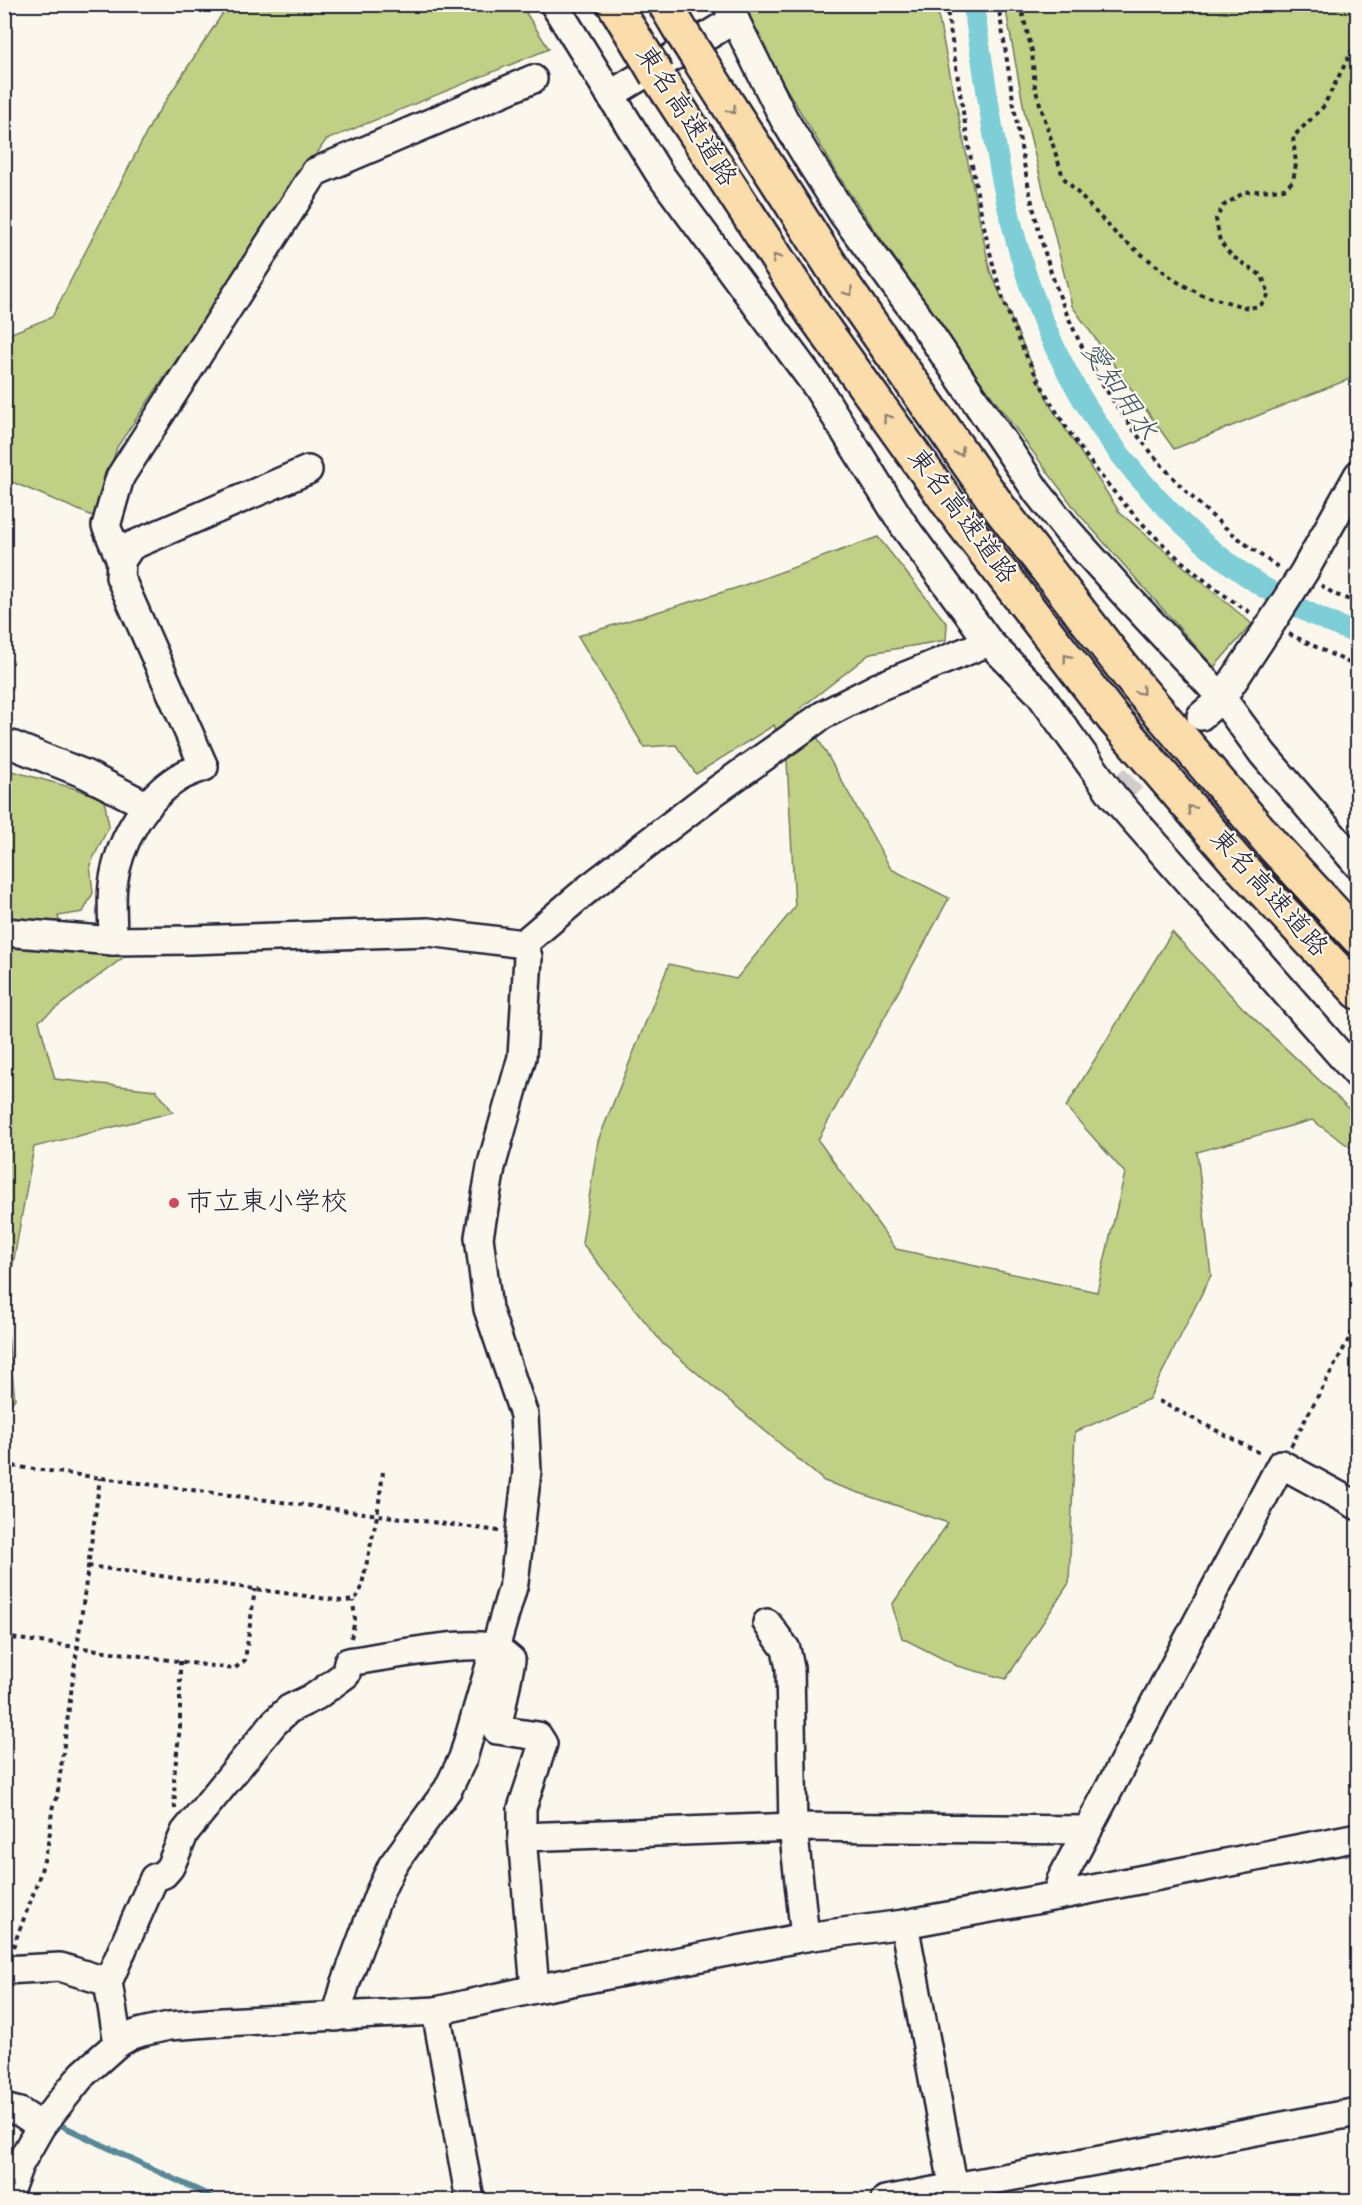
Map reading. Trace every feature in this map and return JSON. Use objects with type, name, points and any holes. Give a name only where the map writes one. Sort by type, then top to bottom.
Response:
[{"type":"highway","name":"東名高速道路","points":[[615,4],[651,64],[814,315],[962,522],[1113,718],[1242,867],[1358,992]]},
{"type":"highway","name":"東名高速道路","points":[[673,18],[843,284],[998,506],[1137,686],[1275,848],[1358,938]]},
{"type":"street","points":[[554,4],[659,173],[817,387],[906,529],[989,642],[1039,693],[1113,796],[1358,1075]]},
{"type":"street","points":[[610,95],[731,12],[784,119],[821,180],[924,325],[1037,492],[1068,531],[1222,698],[1263,754],[1358,865]]},
{"type":"street","points":[[113,941],[113,887],[116,868],[124,846],[135,825],[160,792],[180,777],[204,767],[120,577],[121,561],[106,526],[120,477],[315,172],[533,80]]},
{"type":"street","points":[[121,561],[130,546],[308,470]]},
{"type":"street","points":[[1201,717],[1222,698],[1302,576],[1358,475]]},
{"type":"street","points":[[4,932],[113,941],[429,932],[524,944],[589,888],[713,793],[823,715],[878,687],[989,642]]},
{"type":"street","points":[[4,745],[12,745],[85,774],[148,806]]},
{"type":"street","points":[[336,2017],[346,1982],[378,1896],[392,1866],[448,1789],[463,1758],[514,1583],[527,1471],[524,1415],[488,1309],[479,1237],[491,1167],[522,1057],[528,957],[524,944]]},
{"type":"street","points":[[1057,1896],[1061,1880],[1281,1464],[1358,1506]]},
{"type":"street","points":[[767,1623],[786,1649],[790,1668],[793,1827],[805,1937]]},
{"type":"street","points":[[118,2043],[108,1982],[154,1878],[164,1874],[170,1867],[185,1832],[274,1723],[289,1709],[315,1696],[346,1674],[348,1662],[428,1650],[468,1646],[494,1648],[511,1659],[498,1730],[538,1736],[543,1744],[522,1808],[522,1837],[535,1989]]},
{"type":"street","points":[[522,1837],[793,1827],[1088,1830]]},
{"type":"street","points":[[6,2200],[19,2165],[41,2126],[83,2074],[118,2043],[130,2036],[168,2026],[436,2012],[535,1989],[805,1937],[904,1924],[1358,1838]]},
{"type":"street","points":[[904,1924],[955,2194]]},
{"type":"street","points":[[5,1970],[60,1966],[108,1982]]},
{"type":"street","points":[[436,2012],[470,2200]]},
{"type":"street","points":[[4,2108],[20,2112],[41,2126]]},
{"type":"street","points":[[885,2200],[955,2194],[1358,2112]]},
{"type":"path","points":[[946,4],[982,216],[996,273],[1016,334],[1037,380],[1086,456],[1128,510],[1191,569],[1244,608],[1343,662],[1358,667]]},
{"type":"path","points":[[998,4],[1036,222],[1065,310],[1095,374],[1136,434],[1170,475],[1218,522],[1267,560],[1334,594],[1358,603]]},
{"type":"path","points":[[1020,4],[1032,51],[1035,88],[1063,177],[1117,235],[1176,281],[1202,295],[1248,308],[1260,306],[1269,294],[1262,276],[1232,256],[1220,242],[1216,219],[1224,206],[1245,192],[1284,189],[1293,181],[1296,164],[1293,137],[1323,107],[1358,39]]},
{"type":"path","points":[[1159,1401],[1281,1464],[1358,1322]]},
{"type":"path","points":[[4,1465],[521,1534]]},
{"type":"path","points":[[88,1566],[353,1601],[359,1596],[361,1589],[377,1516],[383,1472]]},
{"type":"path","points":[[5,1970],[48,1848],[52,1824],[52,1803],[57,1797],[100,1478]]},
{"type":"path","points":[[4,1637],[234,1669],[245,1659],[255,1589]]},
{"type":"path","points":[[348,1662],[355,1620],[353,1601]]},
{"type":"path","points":[[180,1660],[180,1727],[174,1777],[174,1804],[179,1822],[185,1832]]},
{"type":"green space","points":[[228,5],[521,5],[549,49],[326,140],[117,447],[95,517],[5,479],[4,336],[52,317],[152,122]]},
{"type":"green space","points":[[736,5],[936,5],[990,271],[1051,407],[1120,513],[1252,624],[1214,667],[1078,513],[970,367],[848,191]]},
{"type":"green space","points":[[1005,5],[1357,5],[1357,376],[1174,449],[1072,306],[1025,115]]},
{"type":"green space","points":[[878,537],[947,624],[946,640],[871,653],[801,708],[891,869],[949,898],[818,1140],[896,1249],[1097,1292],[1125,1173],[1066,1107],[1172,932],[1242,1007],[1357,1116],[1357,1152],[1312,1120],[1197,1152],[1211,1275],[1149,1399],[1075,1432],[1069,1583],[1006,1679],[957,1666],[902,1638],[892,1605],[948,1523],[824,1481],[663,1344],[582,1243],[598,1141],[669,964],[736,979],[795,907],[787,761],[774,725],[696,774],[676,745],[644,747],[578,636],[736,588]]},
{"type":"green space","points":[[5,769],[104,799],[109,826],[90,865],[93,893],[83,912],[58,916],[68,952],[125,956],[39,1021],[55,1079],[156,1090],[173,1112],[34,1147],[5,1309]]},
{"type":"green space","points":[[5,1309],[15,1399],[5,1409]]},
{"type":"waterway","name":"愛知用水","points":[[973,4],[996,148],[1020,255],[1054,345],[1083,399],[1117,450],[1157,498],[1201,540],[1249,578],[1302,609],[1358,634]]},
{"type":"waterway","points":[[52,2121],[210,2196],[211,2200]]},
{"type":"tunnel","points":[[1113,796],[1195,722]]},
{"type":"place","name":"市立東小学校","points":[[174,1203]]}]
